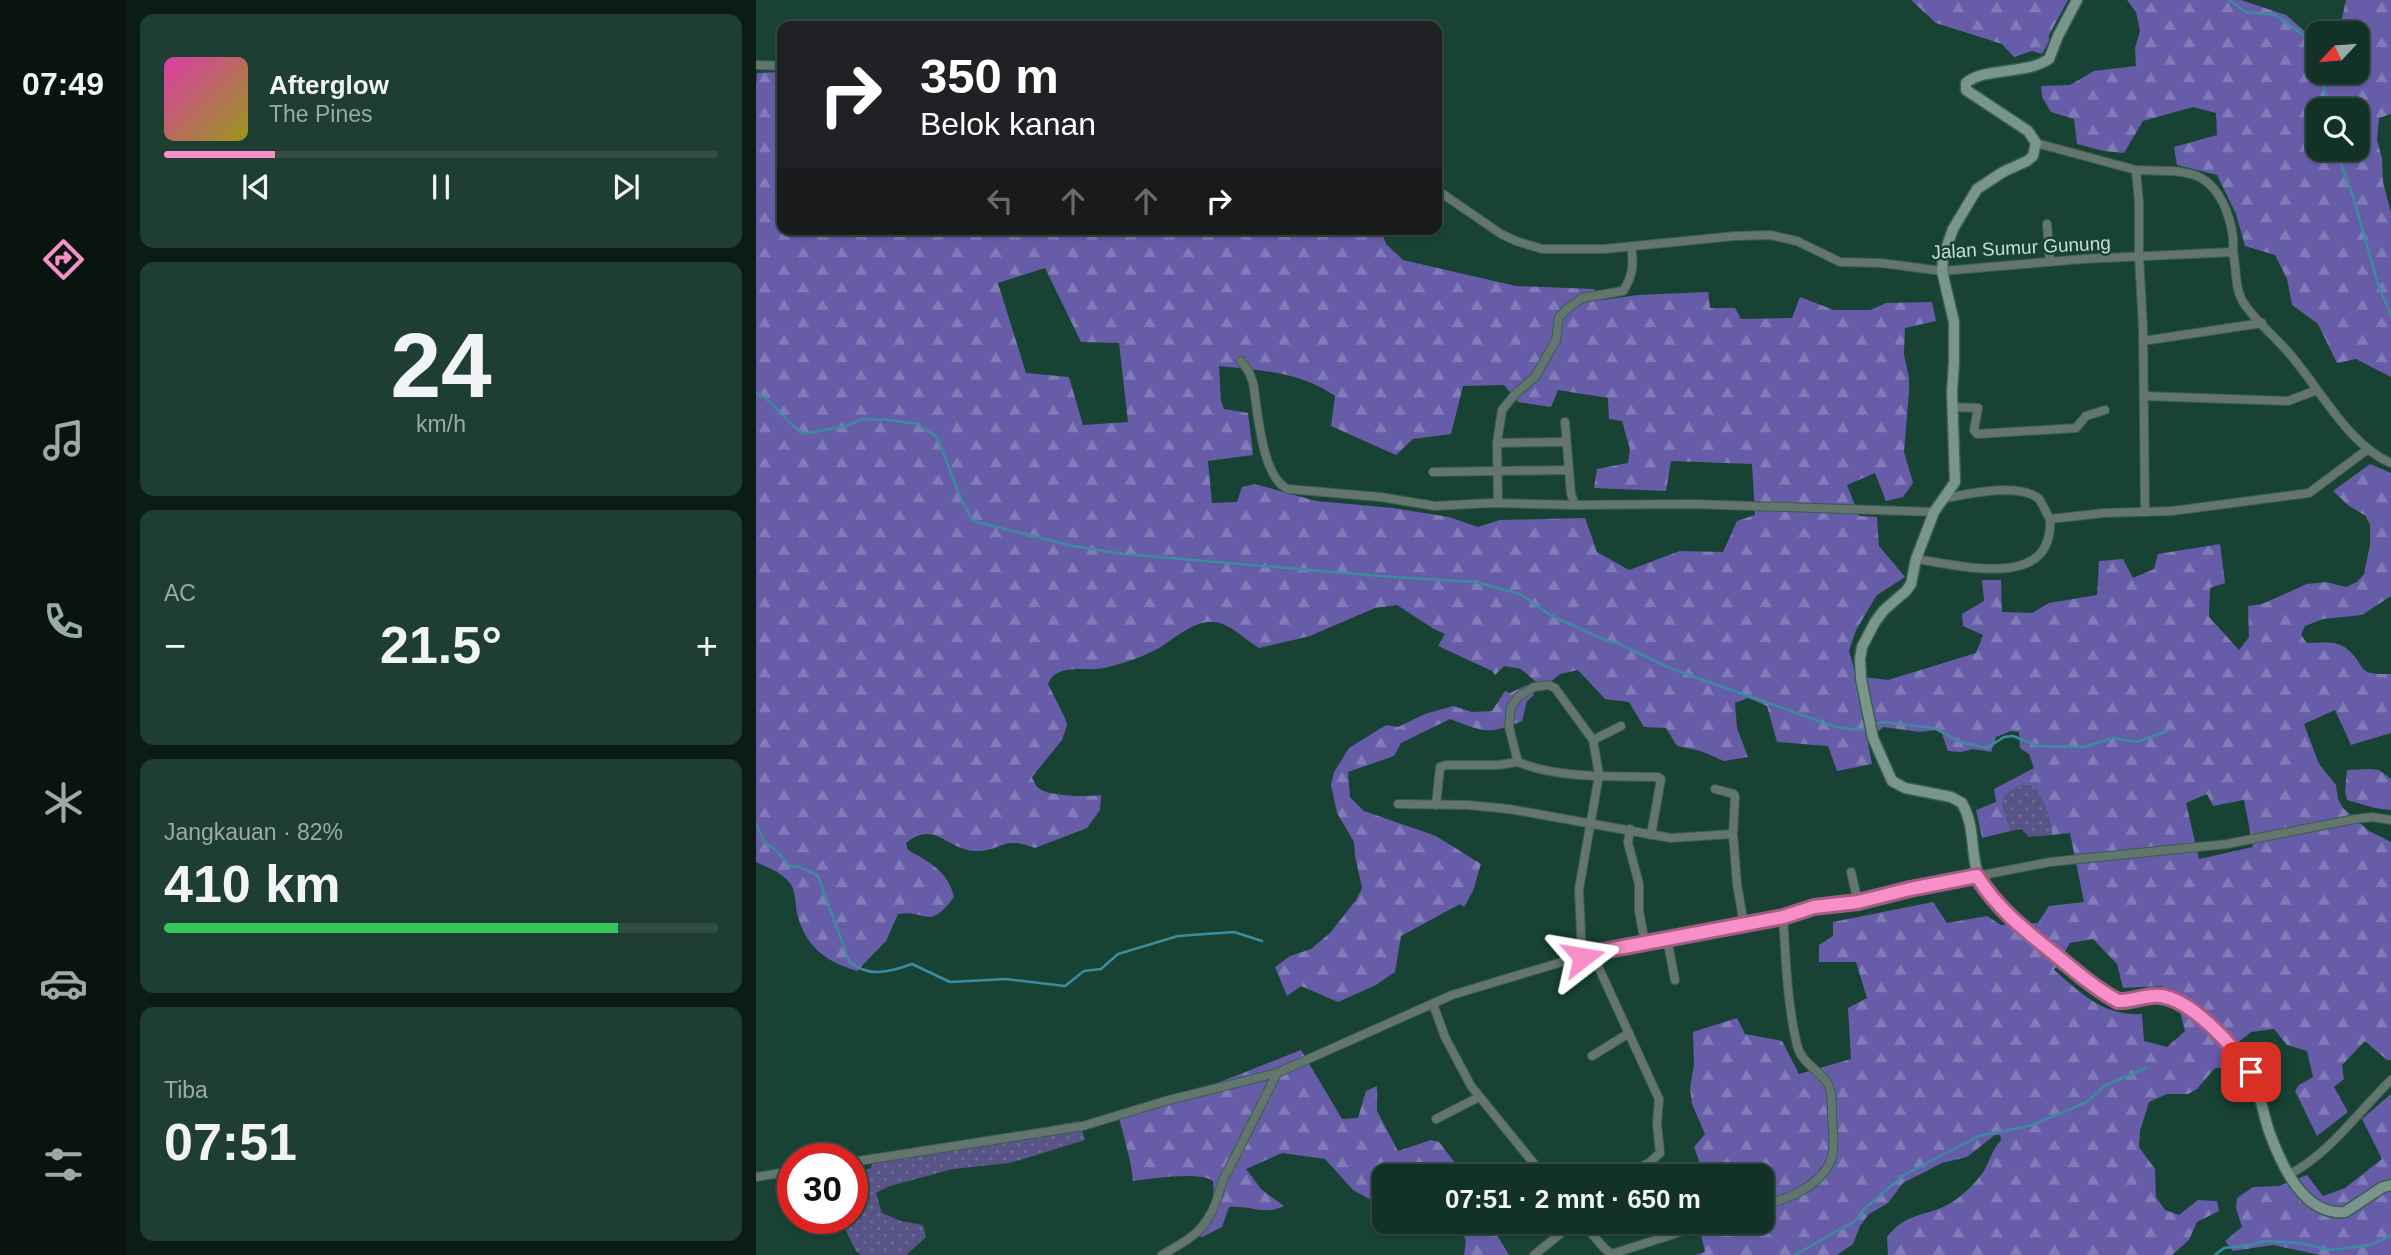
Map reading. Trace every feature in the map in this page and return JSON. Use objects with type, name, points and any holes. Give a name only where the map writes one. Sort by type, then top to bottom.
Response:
[{"type":"street","points":[[2077,0],[2049,59],[2024,68],[1974,78],[1966,83],[1966,90],[2028,131],[2036,143],[2136,170],[2195,175],[2207,181],[2226,210],[2234,238],[2233,253],[2238,291],[2244,304],[2291,355],[2368,449],[2391,463]]},
{"type":"street","points":[[756,65],[777,66]]},
{"type":"street","points":[[2036,143],[2032,156],[2027,161],[2003,172],[1977,189],[1953,229],[1943,257],[1942,271],[1954,322],[1953,407],[1956,475],[1946,498],[1934,512],[1916,559],[1911,584],[1884,610],[1862,647],[1861,679],[1873,738],[1887,774],[1895,784],[1951,797],[1962,803],[1970,825],[1977,876],[1989,895],[2008,915],[2111,997],[2125,1002],[2150,995],[2168,998],[2212,1026],[2242,1059],[2255,1079],[2270,1132],[2290,1174],[2306,1199],[2321,1209],[2345,1212],[2391,1185]]},
{"type":"street","points":[[2136,170],[2143,341],[2145,512]]},
{"type":"street","name":"Jalan Sumur Gunung","points":[[1442,193],[1501,234],[1542,249],[1604,248],[1770,235],[1797,241],[1840,261],[1942,271],[2139,256],[2233,253]]},
{"type":"street","points":[[2047,224],[2050,262]]},
{"type":"street","points":[[1498,503],[1497,443],[1502,410],[1516,393],[1535,377],[1556,340],[1559,317],[1582,298],[1623,291],[1634,267],[1631,246]]},
{"type":"street","points":[[2143,341],[2262,323]]},
{"type":"street","points":[[1241,361],[1253,383],[1267,461],[1281,486],[1288,489],[1380,497],[1435,506],[1498,503],[1692,504],[1934,512]]},
{"type":"street","points":[[2144,396],[2288,401],[2317,390]]},
{"type":"street","points":[[1953,407],[1978,408],[1974,430],[1977,434],[2076,428],[2086,416],[2105,410]]},
{"type":"street","points":[[1565,422],[1568,470],[1575,505]]},
{"type":"street","points":[[1497,443],[1565,442]]},
{"type":"street","points":[[2050,519],[2104,513],[2172,511],[2309,493],[2368,449]]},
{"type":"street","points":[[1433,472],[1568,470]]},
{"type":"street","points":[[1916,559],[2000,569],[2029,564],[2038,558],[2046,545],[2050,519],[2039,499],[2027,492],[1983,491],[1946,498]]},
{"type":"street","points":[[1518,762],[1509,727],[1511,707],[1518,697],[1534,687],[1548,685],[1555,688],[1593,740],[1599,775],[1579,889],[1583,957]]},
{"type":"street","points":[[1593,740],[1621,726]]},
{"type":"street","points":[[1436,805],[1440,767],[1446,765],[1498,765],[1518,762],[1552,771],[1661,779],[1651,835]]},
{"type":"street","points":[[1715,789],[1734,794],[1735,797],[1733,834],[1744,925]]},
{"type":"street","points":[[1398,804],[1468,805],[1509,809],[1671,838],[1733,834]]},
{"type":"street","points":[[868,1160],[1083,1126],[1166,1101],[1277,1073],[1452,995],[1592,953],[1744,925],[1814,907],[1858,902],[1910,889],[2050,862],[2227,844],[2355,819],[2372,817],[2391,820]]},
{"type":"street","points":[[1630,830],[1628,843],[1639,884],[1639,911],[1645,943]]},
{"type":"street","points":[[1852,872],[1858,902]]},
{"type":"street","points":[[1774,1202],[1800,1192],[1821,1175],[1832,1159],[1830,1089],[1825,1079],[1811,1068],[1798,1048],[1789,991],[1783,917]]},
{"type":"street","points":[[1667,939],[1675,981]]},
{"type":"street","points":[[1592,953],[1659,1099],[1657,1123],[1660,1153],[1645,1164]]},
{"type":"street","points":[[1433,1004],[1455,1058],[1479,1097],[1535,1164]]},
{"type":"street","points":[[1592,1056],[1629,1032]]},
{"type":"street","points":[[1162,1255],[1196,1236],[1206,1224],[1223,1178],[1277,1073]]},
{"type":"street","points":[[2290,1174],[2324,1152],[2361,1109],[2391,1080]]},
{"type":"street","points":[[1436,1119],[1479,1097]]},
{"type":"street","points":[[756,1177],[777,1174]]},
{"type":"street","points":[[1534,1255],[1560,1234]]},
{"type":"street","points":[[1592,1234],[1612,1254],[1670,1234]]},
{"type":"shaded area","points":[[2020,785],[2033,786],[2037,792],[2048,815],[2052,835],[2029,837],[2021,829],[2011,831],[2003,806],[2005,795]]},
{"type":"shaded area","points":[[1079,1121],[1085,1140],[1010,1163],[953,1169],[890,1186],[876,1193],[882,1213],[901,1221],[923,1225],[926,1237],[906,1255],[861,1255],[848,1234],[868,1234],[868,1169],[871,1168],[874,1157]]},
{"type":"green space","points":[[1911,0],[2068,0],[2042,54],[2032,51],[2014,57],[2002,44],[1936,23]]},
{"type":"green space","points":[[2127,0],[2241,0],[2286,15],[2306,32],[2306,84],[2370,84],[2370,21],[2341,21],[2346,0],[2391,0],[2391,114],[2379,118],[2377,140],[2391,213],[2391,377],[2356,359],[2337,363],[2318,324],[2292,305],[2287,279],[2275,255],[2245,246],[2236,214],[2217,175],[2177,165],[2174,147],[2217,135],[2216,113],[2193,107],[2143,121],[2124,153],[2077,144],[2074,119],[2051,112],[2042,97],[2041,86],[2070,85],[2094,71],[2136,66],[2135,48],[2140,31],[2136,12]]},
{"type":"green space","points":[[777,72],[777,235],[1383,235],[1386,244],[1403,260],[1516,286],[1594,289],[1603,300],[1638,295],[1708,292],[1710,308],[1735,308],[1741,319],[1792,318],[1800,297],[1834,310],[1870,310],[1886,303],[1932,302],[1936,321],[1905,328],[1904,354],[1909,392],[1904,452],[1913,483],[1903,497],[1886,501],[1875,473],[1847,485],[1859,516],[1877,517],[1879,546],[1905,577],[1877,595],[1856,630],[1849,651],[1856,676],[1888,680],[1976,653],[1983,635],[1963,626],[1962,614],[1984,601],[1982,580],[2001,580],[2002,612],[2032,613],[2049,603],[2097,595],[2099,561],[2123,559],[2133,578],[2154,569],[2158,554],[2220,544],[2225,583],[2210,588],[2209,617],[2239,650],[2249,637],[2248,606],[2262,604],[2307,584],[2326,582],[2346,587],[2357,582],[2364,574],[2370,545],[2370,525],[2366,516],[2349,506],[2333,491],[2370,464],[2391,473],[2391,596],[2362,615],[2323,619],[2305,626],[2301,635],[2307,643],[2327,642],[2342,645],[2366,671],[2391,674],[2391,733],[2351,745],[2335,710],[2304,724],[2319,764],[2336,785],[2338,799],[2343,808],[2369,831],[2391,842],[2391,1060],[2387,1060],[2365,1041],[2342,1065],[2344,1079],[2334,1087],[2348,1112],[2317,1136],[2295,1091],[2299,1085],[2313,1077],[2307,1051],[2287,1045],[2274,1029],[2251,1032],[2225,1053],[2241,1075],[2231,1076],[2225,1068],[2215,1068],[2197,1089],[2188,1094],[2167,1094],[2149,1102],[2140,1131],[2139,1147],[2155,1169],[2156,1197],[2165,1210],[2179,1215],[2198,1200],[2217,1201],[2219,1211],[2197,1222],[2189,1240],[2172,1255],[1888,1255],[1887,1237],[1901,1223],[1949,1204],[1974,1184],[2001,1140],[2000,1135],[1995,1135],[1967,1157],[1942,1163],[1903,1183],[1888,1203],[1869,1214],[1860,1226],[1853,1244],[1837,1255],[1695,1255],[1705,1252],[1701,1234],[1774,1234],[1774,1164],[1700,1164],[1694,1147],[1705,1134],[1692,1104],[1690,1088],[1694,1065],[1693,1032],[1737,1018],[1745,1034],[1782,1041],[1799,1074],[1851,1059],[1848,1008],[1867,998],[1856,962],[1819,962],[1819,945],[1833,936],[1833,922],[1933,902],[1947,923],[1987,916],[2001,925],[2038,923],[2049,906],[2084,902],[2070,833],[2052,835],[2048,815],[2033,786],[2020,785],[2005,795],[2003,806],[2011,831],[1982,838],[1976,810],[1996,802],[1994,789],[2034,768],[2029,754],[2020,748],[2019,732],[2011,731],[1996,737],[1991,752],[1973,749],[1961,752],[1948,751],[1942,734],[1935,730],[1920,732],[1884,727],[1867,739],[1872,764],[1837,771],[1828,746],[1777,742],[1767,706],[1748,698],[1735,703],[1737,728],[1748,757],[1724,761],[1701,751],[1677,746],[1666,728],[1644,727],[1629,702],[1605,699],[1578,670],[1560,674],[1543,688],[1521,669],[1504,666],[1495,675],[1492,671],[1438,646],[1445,634],[1397,605],[1375,608],[1310,636],[1259,648],[1222,624],[1207,622],[1194,626],[1159,648],[1129,661],[1101,668],[1062,671],[1051,678],[1048,684],[1067,725],[1062,740],[1032,777],[1037,787],[1049,793],[1101,795],[1100,810],[1087,828],[1035,848],[1009,843],[992,849],[966,850],[934,835],[916,836],[906,843],[908,850],[942,874],[954,897],[945,908],[933,916],[898,914],[886,941],[857,971],[827,958],[812,944],[801,925],[789,882],[756,862],[757,73]],"holes":[[[1045,268],[1081,342],[1119,343],[1128,422],[1083,425],[1069,377],[1026,373],[998,283]],[[1219,366],[1265,371],[1307,381],[1335,396],[1331,426],[1396,455],[1413,439],[1451,434],[1463,386],[1504,385],[1518,402],[1551,407],[1558,390],[1608,398],[1609,419],[1622,421],[1630,449],[1628,463],[1597,469],[1594,488],[1666,491],[1671,461],[1752,464],[1755,515],[1737,521],[1723,552],[1680,551],[1629,570],[1597,552],[1585,518],[1500,520],[1478,527],[1449,517],[1393,508],[1316,501],[1255,484],[1242,487],[1237,502],[1212,503],[1208,461],[1253,455],[1248,413],[1224,409]],[[2207,794],[2213,806],[2244,800],[2253,847],[2199,859],[2186,803]],[[2093,939],[2117,964],[2123,988],[2161,986],[2175,992],[2185,1031],[2167,1047],[2144,1041],[2142,1014],[2128,1014],[2104,1007],[2084,995],[2054,970],[2070,943]]]},
{"type":"green space","points":[[1527,685],[1534,695],[1527,701],[1522,721],[1486,730],[1450,719],[1401,743],[1394,756],[1348,772],[1350,797],[1364,811],[1436,836],[1481,864],[1473,891],[1464,907],[1460,904],[1401,936],[1395,972],[1376,985],[1338,1002],[1301,986],[1287,996],[1275,967],[1290,956],[1311,949],[1330,933],[1362,888],[1354,842],[1337,813],[1331,785],[1334,772],[1349,748],[1386,725],[1398,727],[1425,714],[1453,706],[1472,712],[1492,711],[1505,691],[1510,693]]},
{"type":"green space","points":[[2347,770],[2379,770],[2391,779],[2391,810],[2347,800]]},
{"type":"green space","points":[[1301,1050],[1342,1119],[1358,1118],[1366,1091],[1377,1086],[1377,1111],[1398,1151],[1431,1140],[1439,1142],[1456,1164],[1372,1164],[1372,1200],[1353,1190],[1325,1159],[1282,1153],[1246,1169],[1261,1189],[1284,1206],[1270,1210],[1229,1207],[1222,1227],[1202,1237],[1192,1234],[1209,1210],[1213,1181],[1186,1176],[1133,1181],[1118,1113],[1202,1089]]},
{"type":"green space","points":[[2391,1094],[2391,1255],[2320,1255],[2273,1245],[2233,1251],[2225,1241],[2242,1227],[2236,1208],[2237,1198],[2253,1187],[2279,1186],[2307,1175],[2323,1196],[2345,1188],[2382,1159],[2362,1119]]},
{"type":"green space","points":[[1462,1234],[1496,1234],[1509,1255],[1464,1255],[1466,1240]]},
{"type":"waterway","points":[[2229,0],[2246,12],[2275,15],[2306,37]]},
{"type":"waterway","points":[[2322,84],[2327,98]]},
{"type":"waterway","points":[[2340,161],[2379,287],[2391,316]]},
{"type":"waterway","points":[[756,393],[770,402],[804,434],[846,426],[863,419],[917,424],[937,437],[961,499],[973,521],[1073,546],[1123,554],[1476,582],[1520,594],[1550,615],[1672,669],[1836,727],[1860,730],[1867,728]]},
{"type":"waterway","points":[[1873,726],[1881,722],[1935,728],[1960,742],[1987,748],[2004,737],[2013,736],[2039,746],[2084,747],[2113,738],[2137,742],[2167,731]]},
{"type":"waterway","points":[[756,824],[765,843],[776,850],[789,866],[800,867],[818,876],[849,961],[871,972],[912,964],[950,982],[1006,979],[1065,986],[1084,971],[1101,969],[1118,954],[1178,936],[1234,932],[1262,941]]},
{"type":"waterway","points":[[1795,1255],[1860,1218],[1864,1209],[1904,1175],[1979,1136],[2029,1126],[2071,1109],[2088,1101],[2104,1086],[2146,1068]]},
{"type":"waterway","points":[[2215,1255],[2224,1248],[2263,1241],[2300,1243],[2331,1250],[2371,1245],[2391,1235]]},
{"type":"route","points":[[1583,957],[1592,953],[1783,917],[1814,907],[1858,902],[1977,876],[1989,895],[2008,915],[2083,977],[2118,1001],[2159,995],[2178,1002],[2212,1026],[2251,1072]]}]
